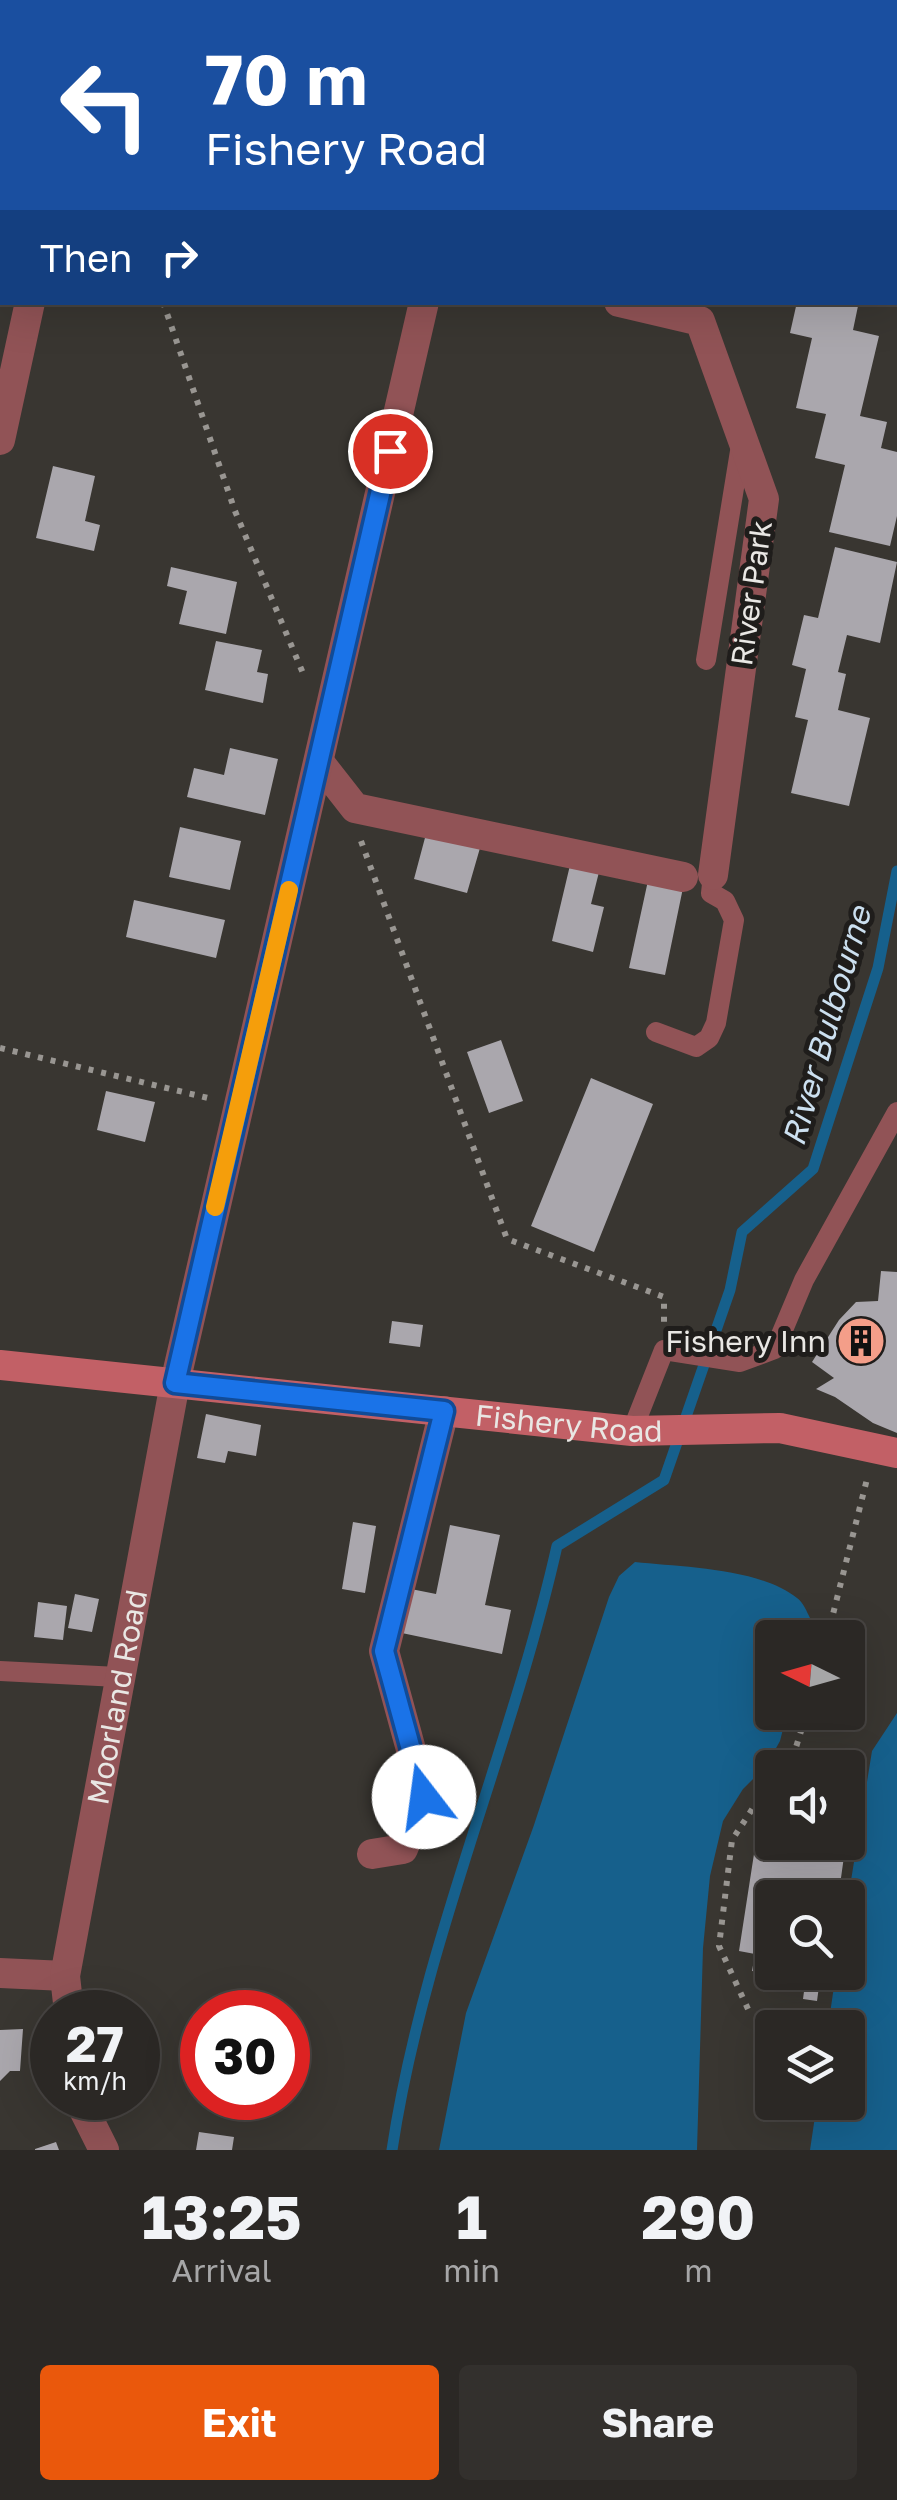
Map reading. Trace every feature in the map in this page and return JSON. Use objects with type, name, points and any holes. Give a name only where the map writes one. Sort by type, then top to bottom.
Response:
[{"type":"street","points":[[0,440],[29,305]]},
{"type":"street","name":"Moorland Road","points":[[67,1990],[65,1976],[118,1676],[175,1383],[423,305]]},
{"type":"street","name":"River Park","points":[[644,305],[702,312],[764,499],[698,876]]},
{"type":"street","points":[[319,762],[355,808],[698,876]]},
{"type":"street","name":"Fishery Road","points":[[0,1365],[632,1431],[780,1428],[884,1450]]},
{"type":"street","points":[[372,1854],[403,1849],[424,1797],[384,1651],[444,1411]]},
{"type":"street","points":[[0,1973],[65,1976]]},
{"type":"street","points":[[89,2120],[104,2150]]},
{"type":"lane","points":[[706,660],[742,438]]},
{"type":"lane","points":[[656,1032],[696,1047],[708,1038],[716,1023],[734,920],[725,902],[698,876]]},
{"type":"lane","points":[[632,1431],[664,1350],[740,1362],[775,1349],[804,1280],[897,1112]]},
{"type":"lane","points":[[0,1671],[118,1676]]},
{"type":"path","points":[[163,305],[235,511],[301,673],[330,711]]},
{"type":"path","points":[[358,834],[507,1239],[664,1297],[664,1350]]},
{"type":"path","points":[[0,1048],[238,1106]]},
{"type":"path","points":[[832,1620],[863,1506],[884,1450]]},
{"type":"path","points":[[748,2009],[719,1946],[732,1840],[755,1805]]},
{"type":"water","points":[[635,1562],[742,1575],[763,1580],[797,1598],[810,1618],[755,1620],[755,1730],[783,1730],[775,1750],[755,1750],[755,1777],[723,1821],[710,1876],[703,1948],[697,2150],[439,2150],[466,2013],[619,1576]]},
{"type":"water","points":[[897,1713],[897,2150],[810,2150],[814,2120],[865,2120],[865,2010],[831,2010],[833,1990],[865,1990],[865,1880],[851,1880],[854,1860],[865,1860],[865,1794],[872,1751]]},
{"type":"building","points":[[796,305],[854,305],[858,306],[853,330],[879,336],[860,416],[887,422],[881,448],[897,452],[897,516],[890,546],[829,532],[845,465],[815,458],[826,414],[796,408],[812,338],[790,333]]},
{"type":"building","points":[[53,466],[95,476],[85,521],[100,525],[94,551],[36,538]]},
{"type":"building","points":[[835,547],[897,562],[880,643],[847,635],[838,672],[846,674],[838,710],[870,718],[849,806],[791,793],[808,720],[795,717],[806,669],[792,665],[804,615],[818,618]]},
{"type":"building","points":[[171,567],[237,582],[226,634],[179,624],[187,591],[167,586]]},
{"type":"building","points":[[216,641],[262,650],[257,672],[268,674],[263,703],[205,690]]},
{"type":"building","points":[[230,748],[278,759],[265,815],[187,797],[194,768],[224,775]]},
{"type":"building","points":[[180,827],[241,841],[230,890],[169,877]]},
{"type":"building","points":[[426,834],[480,848],[467,893],[414,879]]},
{"type":"building","points":[[571,861],[600,868],[591,904],[604,907],[593,952],[552,941]]},
{"type":"building","points":[[649,876],[684,883],[665,975],[629,968]]},
{"type":"building","points":[[134,900],[225,920],[216,958],[126,937]]},
{"type":"building","points":[[501,1040],[523,1101],[489,1113],[467,1052]]},
{"type":"building","points":[[591,1078],[653,1104],[594,1252],[531,1226]]},
{"type":"building","points":[[106,1091],[155,1102],[145,1142],[97,1130]]},
{"type":"building","name":"Fishery Inn","points":[[881,1271],[897,1272],[897,1433],[816,1389],[834,1378],[812,1362],[839,1320],[856,1302],[878,1301]]},
{"type":"building","points":[[392,1321],[423,1325],[420,1347],[389,1343]]},
{"type":"building","points":[[206,1414],[261,1425],[256,1456],[228,1451],[225,1463],[197,1458]]},
{"type":"building","points":[[353,1522],[376,1526],[365,1593],[342,1589]]},
{"type":"building","points":[[450,1525],[500,1535],[485,1605],[511,1610],[502,1654],[397,1632],[406,1588],[436,1594]]},
{"type":"building","points":[[75,1594],[99,1599],[92,1632],[68,1628]]},
{"type":"building","points":[[38,1602],[67,1606],[63,1640],[34,1637]]},
{"type":"building","points":[[755,1847],[755,1860],[843,1860],[841,1880],[755,1880],[755,1954],[739,1951]]},
{"type":"building","points":[[804,1990],[819,1990],[817,2001],[803,1999]]},
{"type":"building","points":[[23,2029],[20,2071],[10,2071],[0,2081],[0,2030]]},
{"type":"building","points":[[199,2132],[234,2137],[232,2150],[196,2150]]},
{"type":"building","points":[[56,2142],[59,2150],[35,2150],[35,2149]]},
{"type":"waterway","name":"River Bulbourne","points":[[392,2150],[424,1997],[516,1697],[557,1546],[664,1480],[730,1290],[742,1232],[813,1169],[878,968],[897,871]]},
{"type":"slow traffic","points":[[215,1207],[289,890]]},
{"type":"place","name":"Fishery Inn","points":[[861,1341]]},
{"type":"route","points":[[390,451],[175,1383],[444,1411],[384,1651],[424,1797]]}]
